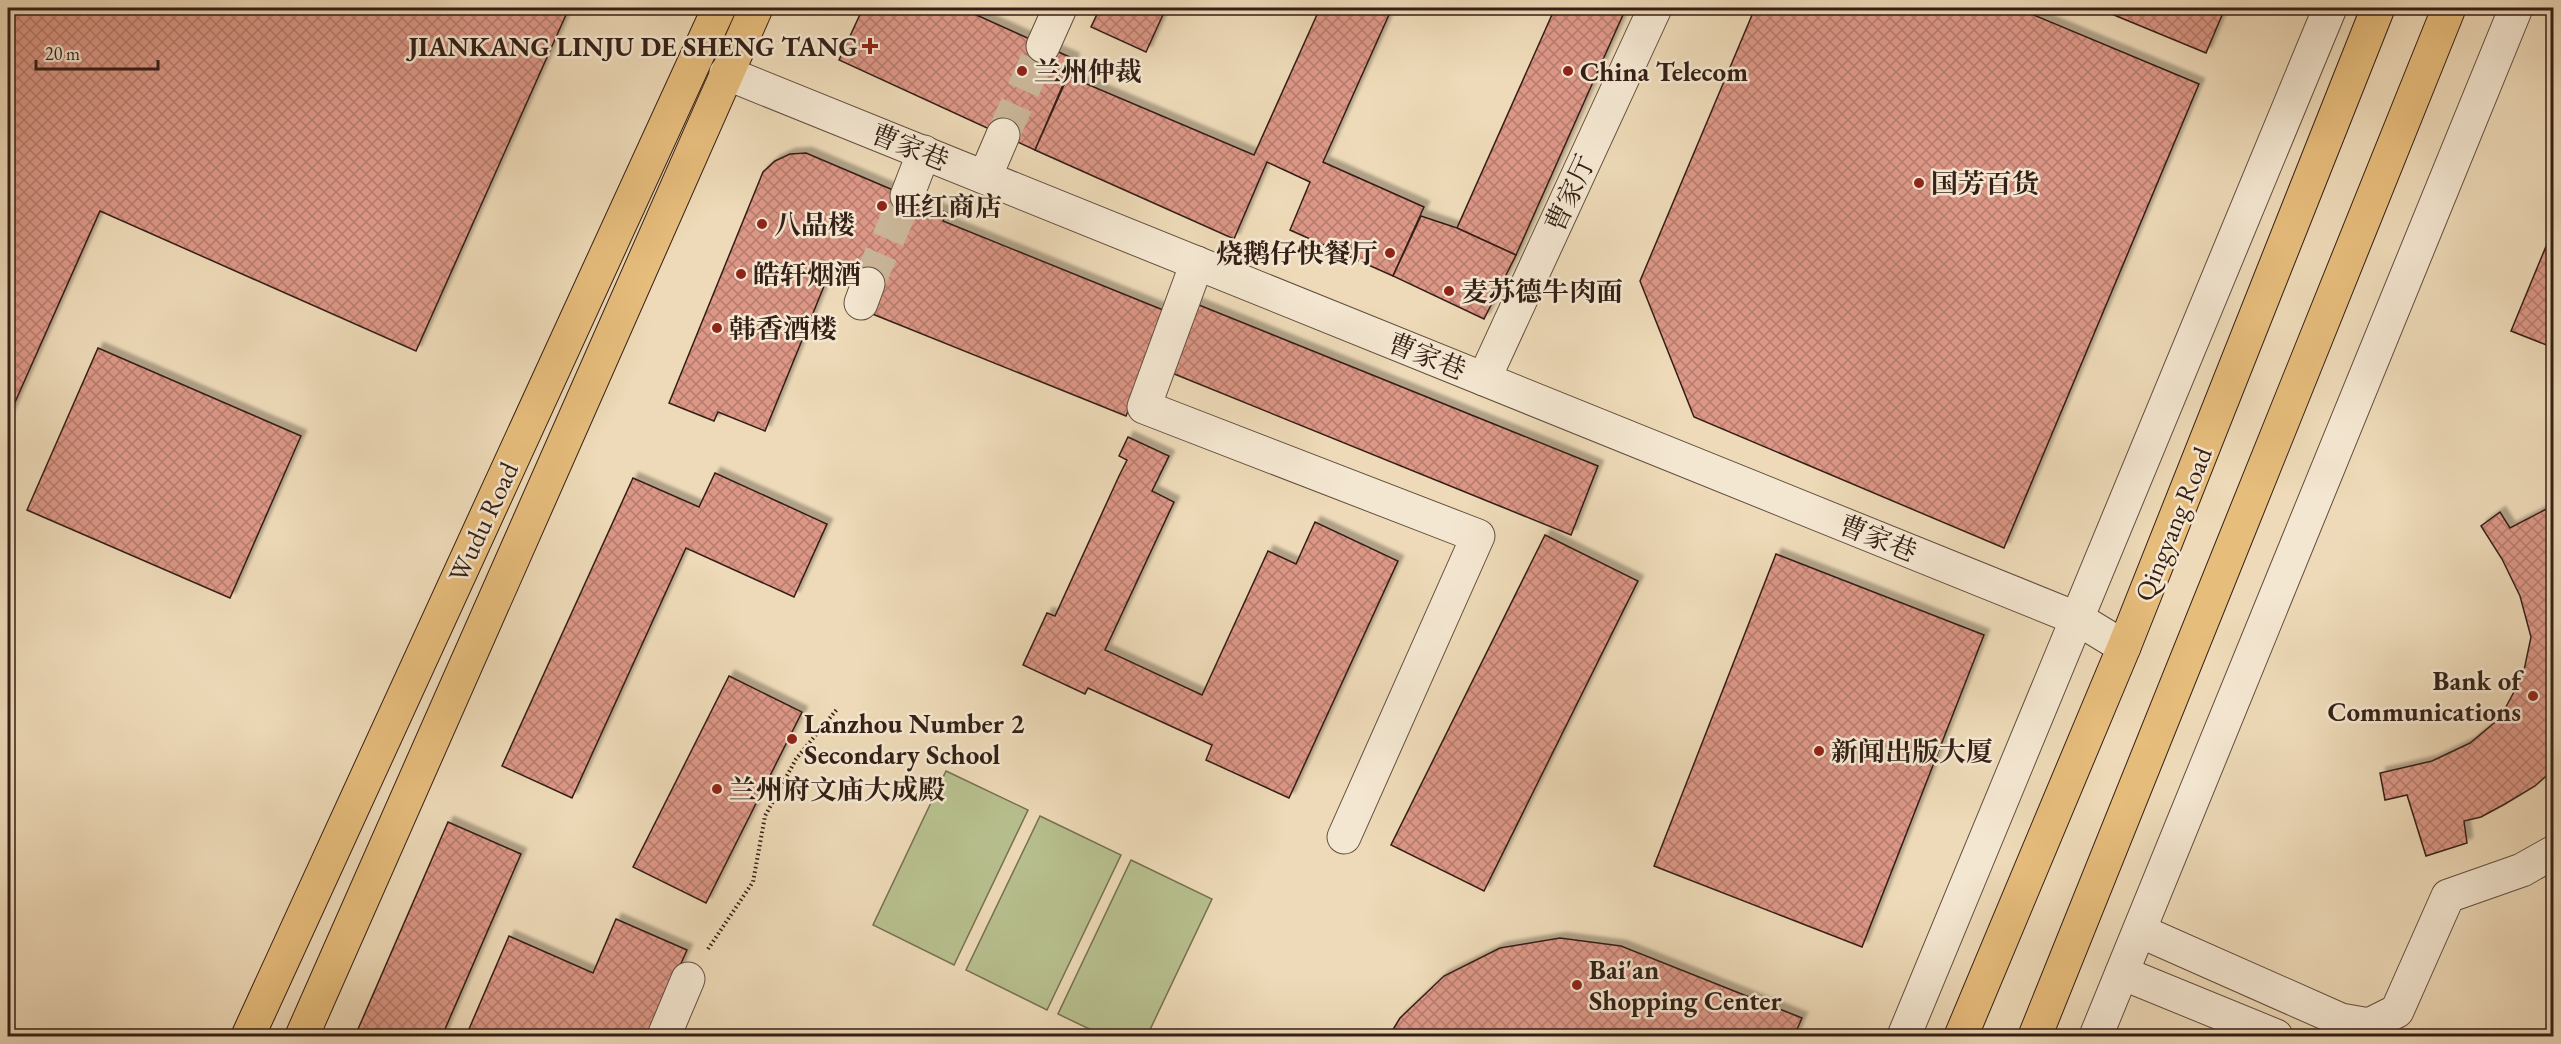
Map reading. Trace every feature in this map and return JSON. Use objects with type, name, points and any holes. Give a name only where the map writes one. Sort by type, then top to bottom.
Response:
[{"type":"main road","name":"Wudu Road","points":[[248,1036],[718,8]]},
{"type":"main road","name":"Wudu Road","points":[[302,1036],[756,8]]},
{"type":"main road","name":"Qingyang Road","points":[[1961,1036],[2124,647],[2378,8]]},
{"type":"main road","points":[[2036,1036],[2449,8]]},
{"type":"street","points":[[1043,46],[1060,8]]},
{"type":"street","name":"曹家厅","points":[[1484,379],[1655,8]]},
{"type":"street","points":[[1904,1036],[2330,8]]},
{"type":"street","points":[[2096,1036],[2516,8]]},
{"type":"street","name":"曹家巷","points":[[726,72],[2078,619],[2124,647]]},
{"type":"street","points":[[985,177],[1003,135]]},
{"type":"street","points":[[907,196],[924,153]]},
{"type":"street","points":[[1197,263],[1144,407],[1478,536],[1344,837]]},
{"type":"street","points":[[2139,931],[2341,1020],[2369,1025],[2397,1011],[2448,896],[2522,870],[2553,852]]},
{"type":"street","points":[[2122,973],[2276,1036]]},
{"type":"street","points":[[664,1036],[688,979]]},
{"type":"path","points":[[688,979],[753,882],[765,816],[791,768],[838,708]]},
{"type":"green space","points":[[946,771],[1028,810],[954,965],[873,925]]},
{"type":"green space","points":[[1040,816],[1121,855],[1047,1010],[966,970]]},
{"type":"green space","points":[[1131,860],[1212,899],[1147,1036],[1104,1036],[1058,1014]]},
{"type":"building","points":[[8,8],[569,8],[416,351],[100,211],[8,418]]},
{"type":"building","points":[[863,8],[961,8],[1074,59],[1035,150],[839,60]]},
{"type":"building","points":[[1100,8],[1166,8],[1146,52],[1091,27]]},
{"type":"building","points":[[1320,8],[1392,8],[1323,162],[1424,207],[1393,276],[1290,230],[1310,182],[1267,162],[1234,239],[1035,150],[1068,76],[1254,155]]},
{"type":"building","points":[[1555,8],[1626,8],[1516,255],[1457,228]]},
{"type":"building","name":"国芳百货","points":[[1755,8],[2017,8],[2199,84],[2004,548],[1694,417],[1640,281]]},
{"type":"building","points":[[2097,8],[2225,8],[2206,53]]},
{"type":"building","points":[[806,153],[947,213],[943,221],[1168,312],[1126,416],[870,313],[880,289],[831,269],[765,431],[718,412],[714,421],[669,403],[763,172],[775,161],[790,154]]},
{"type":"building","points":[[1421,216],[1457,228],[1516,255],[1484,319],[1393,276]]},
{"type":"building","points":[[2554,227],[2554,348],[2511,331]]},
{"type":"building","points":[[1189,301],[1598,466],[1571,535],[1162,369]]},
{"type":"building","points":[[98,348],[301,436],[230,598],[27,510]]},
{"type":"building","points":[[1128,437],[1169,456],[1152,491],[1174,502],[1105,650],[1202,695],[1268,551],[1296,564],[1315,522],[1398,561],[1289,798],[1206,760],[1212,745],[1088,688],[1085,694],[1023,665],[1047,613],[1055,616],[1127,460],[1119,456]]},
{"type":"building","points":[[715,473],[827,524],[794,597],[686,548],[572,798],[502,766],[633,478],[699,507]]},
{"type":"building","name":"Bank of Communications","points":[[2554,505],[2554,769],[2535,786],[2505,804],[2481,817],[2464,821],[2467,843],[2426,856],[2407,795],[2385,800],[2380,773],[2432,761],[2470,743],[2500,718],[2523,675],[2531,637],[2520,596],[2502,559],[2481,526],[2500,512],[2510,528]]},
{"type":"building","points":[[1545,535],[1638,581],[1484,891],[1391,845]]},
{"type":"building","name":"新闻出版大厦","points":[[1776,554],[1984,635],[1862,947],[1654,866]]},
{"type":"building","name":"兰州府文庙大成殿","points":[[729,676],[802,712],[706,903],[633,867]]},
{"type":"building","points":[[448,822],[521,854],[442,1036],[355,1036]]},
{"type":"building","points":[[616,919],[687,950],[649,1036],[466,1036],[509,936],[593,973]]},
{"type":"building","name":"Bai'an Shopping Center","points":[[1560,938],[1621,946],[1802,1018],[1794,1036],[1389,1036],[1400,1018],[1444,976],[1500,948]]},
{"type":"tunnel","points":[[1003,135],[1043,46]]},
{"type":"tunnel","points":[[868,284],[907,196]]},
{"type":"place","name":"JIANKANG LINJU DE SHENG TANG","points":[[870,46]]},
{"type":"place","name":"兰州仲裁","points":[[1022,71]]},
{"type":"place","name":"China Telecom","points":[[1568,71]]},
{"type":"place","name":"国芳百货","points":[[1919,183]]},
{"type":"place","name":"旺红商店","points":[[882,206]]},
{"type":"place","name":"八品楼","points":[[762,224]]},
{"type":"place","name":"烧鹅仔快餐厅","points":[[1390,253]]},
{"type":"place","name":"皓轩烟酒","points":[[741,274]]},
{"type":"place","name":"麦苏德牛肉面","points":[[1449,291]]},
{"type":"place","name":"韩香酒楼","points":[[717,328]]},
{"type":"place","name":"Bank of Communications","points":[[2533,696]]},
{"type":"place","name":"Lanzhou Number 2 Secondary School","points":[[792,739]]},
{"type":"place","name":"新闻出版大厦","points":[[1819,751]]},
{"type":"place","name":"兰州府文庙大成殿","points":[[717,789]]},
{"type":"place","name":"Bai'an Shopping Center","points":[[1577,985]]}]
